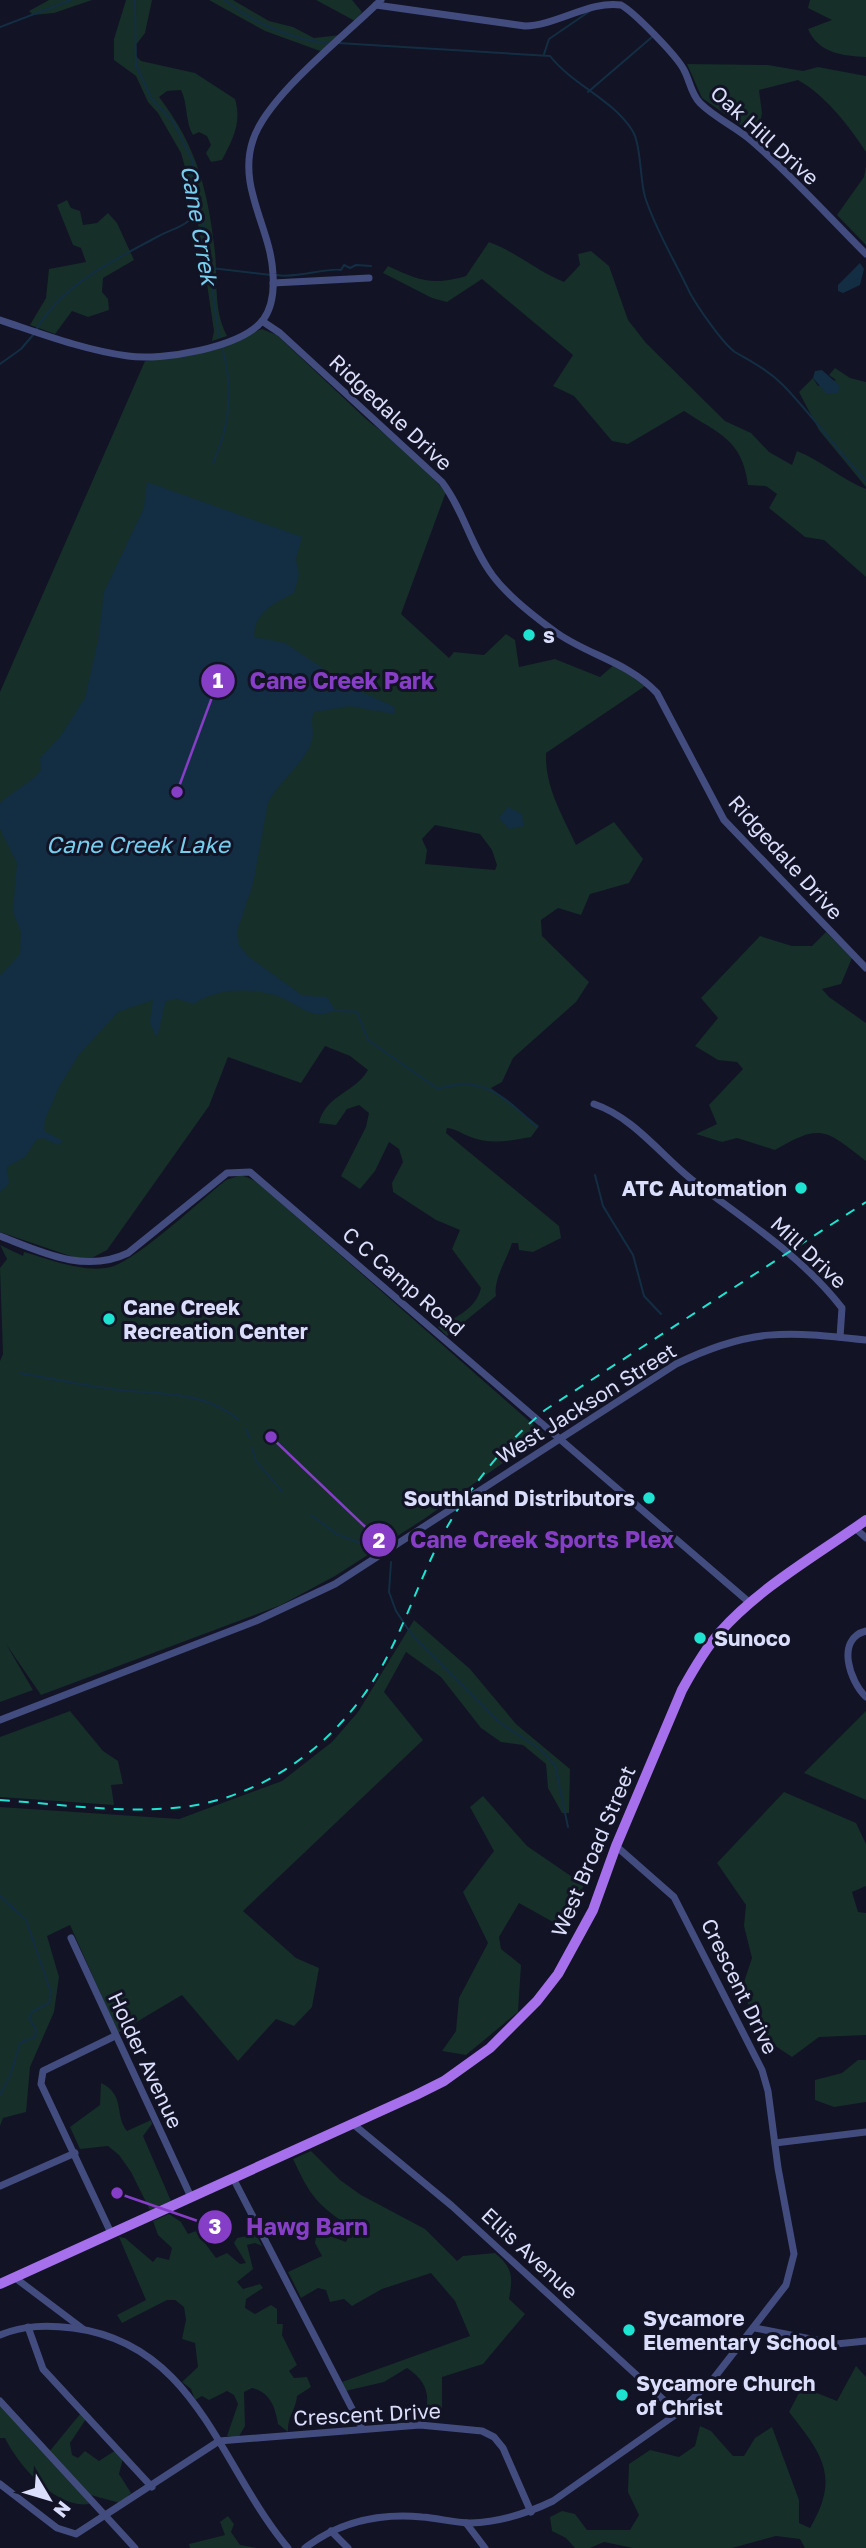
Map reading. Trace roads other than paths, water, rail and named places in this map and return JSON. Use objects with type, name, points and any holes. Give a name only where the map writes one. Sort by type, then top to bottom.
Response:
[{"type":"main road","name":"West Broad Street","points":[[0,2284],[444,2081],[490,2048],[522,2017],[558,1974],[578,1942],[682,1690],[718,1634],[750,1603],[866,1520]]},
{"type":"street","name":"Oak Hill Drive","points":[[379,3],[525,26],[538,26],[589,3],[606,1],[621,5],[672,53],[685,71],[699,103],[739,130],[762,150],[866,254]]},
{"type":"street","points":[[0,320],[98,351],[141,357],[163,357],[203,349],[229,341],[262,321],[271,299],[273,283],[271,259],[250,189],[249,157],[253,139],[277,102],[379,3]]},
{"type":"street","points":[[273,283],[369,278]]},
{"type":"street","name":"Ridgedale Drive","points":[[262,321],[280,333],[442,482],[457,501],[493,576],[506,589],[557,633],[613,660],[645,680],[657,693],[724,820],[866,968]]},
{"type":"street","name":"Mill Drive","points":[[594,1104],[614,1111],[692,1179],[789,1253],[842,1308],[840,1337]]},
{"type":"street","name":"C C Camp Road","points":[[0,1236],[65,1258],[96,1263],[110,1261],[128,1253],[227,1173],[250,1172],[750,1603]]},
{"type":"street","name":"West Jackson Street","points":[[0,1720],[301,1601],[335,1584],[676,1364],[716,1344],[751,1335],[787,1333],[866,1340]]},
{"type":"street","points":[[855,1528],[866,1538]]},
{"type":"street","points":[[865,1630],[851,1643],[848,1666],[853,1682],[866,1697]]},
{"type":"street","name":"Crescent Drive","points":[[219,2441],[420,2425],[482,2431],[494,2437],[503,2448],[531,2512],[553,2501],[678,2413],[714,2378],[786,2285],[794,2254],[762,2070],[683,1911],[659,1881],[616,1846]]},
{"type":"street","name":"Holder Avenue","points":[[71,1938],[191,2197]]},
{"type":"street","points":[[111,2233],[41,2084],[43,2071],[115,2036]]},
{"type":"street","name":"Ellis Avenue","points":[[353,2124],[452,2206],[678,2413]]},
{"type":"street","points":[[775,2143],[866,2132]]},
{"type":"street","points":[[0,2186],[75,2153]]},
{"type":"street","points":[[233,2178],[362,2428]]},
{"type":"street","points":[[14,2277],[84,2330]]},
{"type":"street","points":[[28,2327],[43,2369],[152,2487]]},
{"type":"street","points":[[0,2335],[28,2327],[84,2330],[118,2339],[170,2372],[182,2385],[288,2548]]},
{"type":"street","points":[[755,2328],[836,2344],[866,2341]]},
{"type":"street","points":[[0,2401],[135,2548]]},
{"type":"street","points":[[0,2484],[66,2532],[83,2532],[219,2441]]},
{"type":"street","points":[[305,2548],[331,2531],[352,2522],[395,2515],[466,2523],[505,2520],[531,2512]]},
{"type":"street","points":[[466,2523],[485,2548]]},
{"type":"street","points":[[331,2531],[348,2548]]},
{"type":"water","points":[[860,263],[864,269],[860,285],[843,293],[838,291],[838,285]]},
{"type":"water","points":[[822,370],[840,386],[838,393],[826,393],[813,378],[815,371]]},
{"type":"water","name":"Cane Creek Lake","points":[[147,482],[302,537],[296,559],[299,575],[294,593],[267,609],[258,621],[254,637],[285,643],[351,687],[395,707],[394,714],[350,706],[314,712],[313,736],[307,752],[268,803],[253,884],[237,932],[239,945],[249,957],[303,996],[327,997],[335,1010],[313,1013],[280,997],[247,991],[224,992],[194,1004],[177,999],[166,1001],[156,1037],[150,1022],[153,1000],[118,1012],[78,1056],[59,1087],[45,1120],[44,1131],[63,1141],[58,1145],[43,1138],[37,1139],[25,1157],[7,1167],[9,1184],[0,1192],[0,976],[20,954],[21,932],[13,912],[17,863],[0,829],[0,803],[41,770],[40,758],[60,737],[85,698],[98,641],[104,592],[144,508]]},
{"type":"water","points":[[508,807],[522,814],[524,826],[509,829],[499,818]]},
{"type":"waterway","points":[[0,27],[71,0]]},
{"type":"waterway","name":"Cane Crrek","points":[[135,0],[136,65],[151,98],[174,123],[193,162],[191,171],[204,228],[219,337]]},
{"type":"waterway","points":[[225,0],[247,16],[274,29],[302,39],[329,43]]},
{"type":"waterway","points":[[544,54],[549,39],[590,11]]},
{"type":"waterway","points":[[588,92],[652,37]]},
{"type":"waterway","points":[[338,43],[550,56],[614,109],[635,136],[643,190],[649,210],[698,307],[735,352],[783,385],[866,481]]},
{"type":"waterway","points":[[36,330],[59,300],[73,287],[122,256],[184,224],[200,209]]},
{"type":"waterway","points":[[277,275],[341,270],[344,265],[350,268],[356,265],[371,266]]},
{"type":"waterway","points":[[211,268],[271,275]]},
{"type":"waterway","points":[[0,364],[21,349],[33,335]]},
{"type":"waterway","points":[[213,463],[227,420],[229,391],[222,346]]},
{"type":"waterway","points":[[335,1010],[357,1012],[368,1040],[438,1089],[468,1084],[481,1087],[504,1098],[537,1127]]},
{"type":"waterway","points":[[595,1175],[603,1206],[633,1255],[644,1296],[661,1314]]},
{"type":"waterway","points":[[20,1373],[121,1390],[198,1399],[239,1420]]},
{"type":"waterway","points":[[246,1429],[250,1438]]},
{"type":"waterway","points":[[252,1448],[256,1461],[282,1491]]},
{"type":"waterway","points":[[311,1515],[337,1534],[363,1544]]},
{"type":"waterway","points":[[391,1562],[389,1592],[396,1611],[412,1635],[499,1722],[540,1749],[555,1765],[568,1827]]},
{"type":"waterway","points":[[0,1896],[26,1920],[51,1992],[49,2003],[32,2012],[29,2018],[36,2029],[35,2037],[20,2043],[10,2076],[0,2095]]},
{"type":"railway","points":[[0,1800],[120,1809],[191,1806],[223,1799],[282,1772],[333,1732],[373,1681],[458,1509],[477,1482],[520,1432],[545,1410],[866,1202]]},
{"type":"place","name":"s","points":[[529,635]]},
{"type":"place","name":"Cane Creek Park","points":[[177,792]]},
{"type":"place","name":"ATC Automation","points":[[801,1188]]},
{"type":"place","name":"Cane Creek Recreation Center","points":[[109,1319]]},
{"type":"place","name":"Cane Creek Sports Plex","points":[[271,1437]]},
{"type":"place","name":"Southland Distributors","points":[[649,1498]]},
{"type":"place","name":"Sunoco","points":[[700,1638]]},
{"type":"place","name":"Hawg Barn","points":[[117,2193]]},
{"type":"place","name":"Sycamore Elementary School","points":[[629,2330]]},
{"type":"place","name":"Sycamore Church of Christ","points":[[622,2395]]}]
